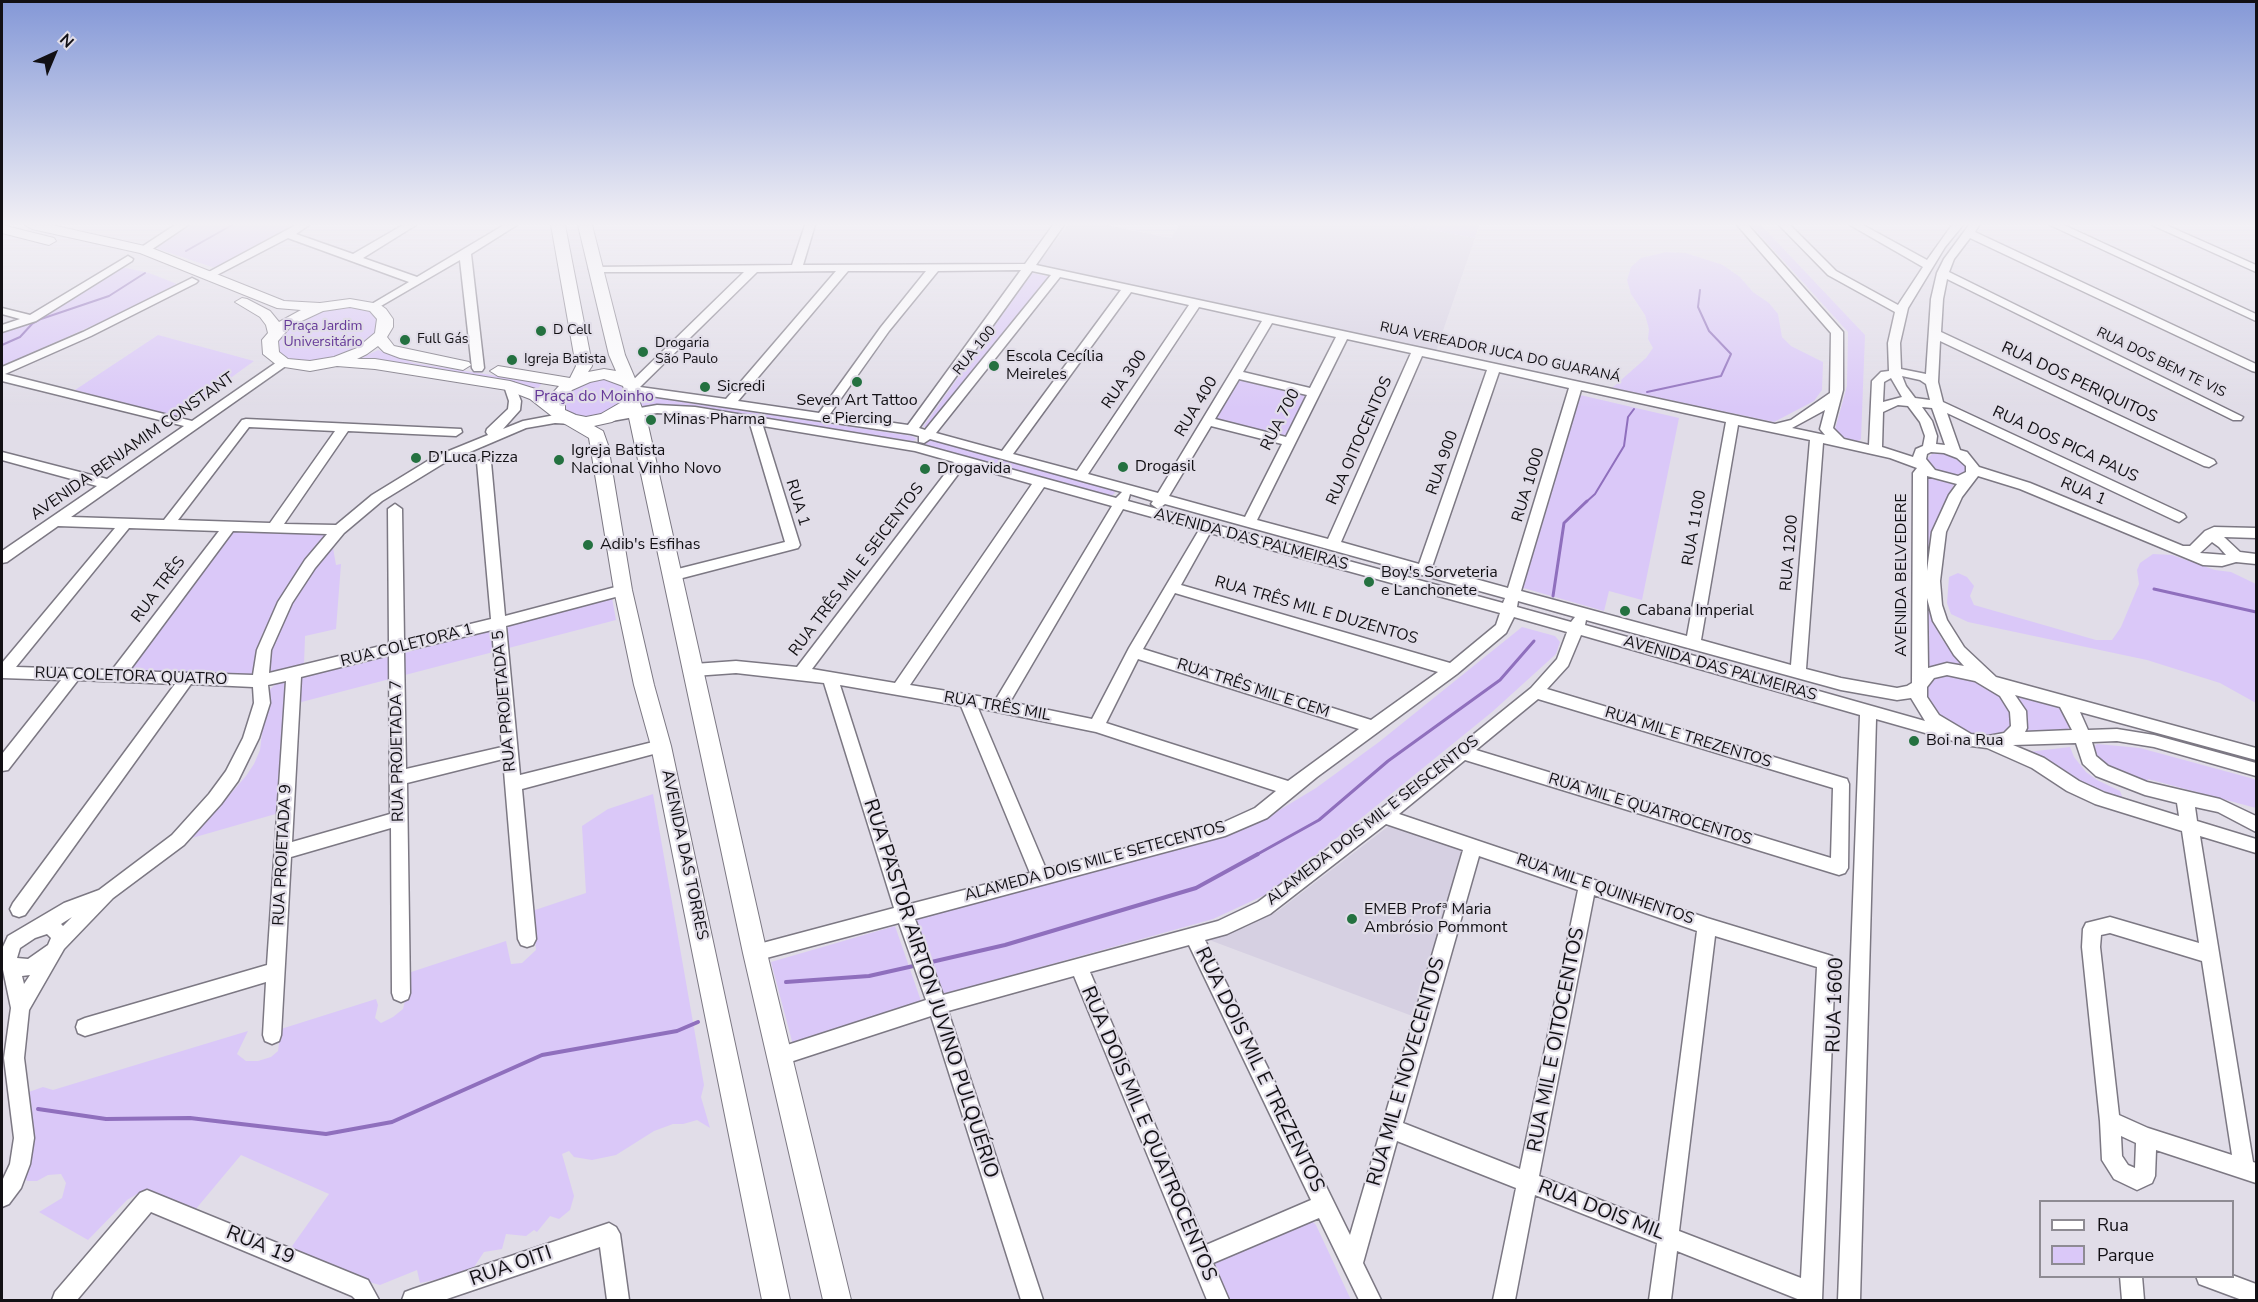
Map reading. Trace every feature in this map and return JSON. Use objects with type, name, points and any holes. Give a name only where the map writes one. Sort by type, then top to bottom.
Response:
[{"type":"main road","points":[[203,286],[258,309],[270,319],[275,333]]},
{"type":"main road","points":[[235,286],[282,305],[320,307],[350,303],[374,307],[385,319],[385,327],[379,338],[351,357],[325,364],[303,366],[284,363],[271,354],[269,344],[275,333],[286,323],[320,307]]},
{"type":"main road","points":[[570,286],[584,366],[574,382],[557,398],[556,403],[569,418],[606,418],[626,407],[632,394]]},
{"type":"main road","points":[[599,286],[617,355],[632,394],[755,953],[781,1056],[831,1297]]},
{"type":"main road","points":[[379,338],[389,349],[400,353],[478,368],[574,382],[604,374],[632,394]]},
{"type":"main road","name":"AVENIDA DAS TORRES","points":[[325,364],[375,364],[510,386],[536,395],[597,435],[623,590],[644,685],[661,746],[778,1297]]},
{"type":"street","points":[[2,329],[32,318],[84,286]]},
{"type":"street","points":[[2,371],[87,334],[183,286]]},
{"type":"street","points":[[374,307],[409,286]]},
{"type":"street","points":[[469,286],[478,368]]},
{"type":"street","points":[[632,394],[737,286]]},
{"type":"street","points":[[731,402],[830,286]]},
{"type":"street","points":[[822,417],[885,329],[920,286]]},
{"type":"street","points":[[911,429],[1015,286]]},
{"type":"street","name":"RUA 100","points":[[915,447],[929,434],[1048,286]]},
{"type":"street","name":"RUA VEREADOR JUCA DO GUARANÁ","points":[[1118,286],[1802,435],[1923,459]]},
{"type":"street","points":[[1796,286],[1836,330],[1839,338],[1835,394],[1826,429],[1840,443]]},
{"type":"street","points":[[1855,286],[1900,311]]},
{"type":"street","points":[[1915,286],[1900,311],[1894,343],[1895,373],[1908,401],[1918,409],[1926,421],[1931,436],[1923,459]]},
{"type":"street","points":[[1923,459],[1949,480],[1958,480],[1972,473],[1968,460],[1954,451],[1937,404],[1932,382],[1937,299],[1940,286]]},
{"type":"street","name":"RUA DOS BEM TE VIS","points":[[1969,286],[2237,417]]},
{"type":"street","points":[[2085,286],[2256,368]]},
{"type":"street","points":[[2186,286],[2256,318]]},
{"type":"street","points":[[1006,454],[1128,288]]},
{"type":"street","name":"RUA 300","points":[[1081,475],[1196,303]]},
{"type":"street","points":[[2,311],[32,318]]},
{"type":"street","name":"RUA 400","points":[[1153,513],[1269,319]]},
{"type":"street","name":"RUA DOS PERIQUITOS","points":[[1935,334],[2209,463]]},
{"type":"street","name":"RUA 700","points":[[1250,521],[1342,335]]},
{"type":"street","name":"RUA OITOCENTOS","points":[[1333,544],[1418,351]]},
{"type":"street","name":"AVENIDA BENJAMIM CONSTANT","points":[[5,553],[284,363]]},
{"type":"street","name":"RUA 900","points":[[1424,570],[1494,368]]},
{"type":"street","points":[[1875,450],[1878,381],[1885,375],[1914,373],[1932,382]]},
{"type":"street","points":[[1236,374],[1313,393]]},
{"type":"street","points":[[2,376],[194,425]]},
{"type":"street","points":[[474,444],[502,425],[514,410],[515,401],[510,386]]},
{"type":"street","name":"RUA 1000","points":[[1509,610],[1576,386]]},
{"type":"street","name":"AVENIDA DAS PALMEIRAS","points":[[632,394],[731,402],[911,429],[1514,594],[1579,620],[1772,684],[1958,735]]},
{"type":"street","name":"AVENIDA DAS PALMEIRAS","points":[[632,394],[657,409],[695,411],[915,447],[1509,610],[1579,620],[1693,644],[1776,667],[1890,693],[1903,694],[1919,685]]},
{"type":"street","points":[[1774,428],[1800,420],[1824,405],[1835,394]]},
{"type":"street","points":[[1876,410],[1897,401],[1908,401]]},
{"type":"street","name":"RUA DOS PICA PAUS","points":[[1908,401],[1937,404],[2179,517]]},
{"type":"street","points":[[7,963],[17,968],[33,966],[57,947],[107,893],[178,840],[215,799],[232,776],[252,738],[262,703],[260,681],[264,650],[285,602],[310,564],[339,530],[359,512],[411,475],[474,444],[539,420],[569,418]]},
{"type":"street","name":"RUA 1100","points":[[1693,644],[1733,419]]},
{"type":"street","name":"RUA 1","points":[[671,576],[793,545],[755,420]]},
{"type":"street","points":[[1800,420],[1799,429],[1802,435]]},
{"type":"street","points":[[1208,421],[1289,442]]},
{"type":"street","points":[[168,524],[246,423],[456,432]]},
{"type":"street","points":[[274,528],[345,426]]},
{"type":"street","name":"RUA 1200","points":[[1798,672],[1817,438]]},
{"type":"street","points":[[1923,459],[1954,451]]},
{"type":"street","points":[[2,456],[108,484]]},
{"type":"street","name":"RUA TRÊS MIL E SEICENTOS","points":[[801,674],[963,459]]},
{"type":"street","name":"AVENIDA BELVEDERE","points":[[1919,685],[1920,473],[1923,459]]},
{"type":"street","name":"RUA PROJETADA 5","points":[[484,462],[527,939]]},
{"type":"street","name":"RUA 1","points":[[1972,473],[2025,486],[2178,551],[2212,562],[2236,557],[2256,559]]},
{"type":"street","name":"AVENIDA BELVEDERE","points":[[1972,473],[1956,495],[1939,532],[1933,580],[1935,605],[1940,621],[1959,651],[1991,682]]},
{"type":"street","points":[[898,690],[1040,482]]},
{"type":"street","points":[[1000,705],[1128,488]]},
{"type":"street","name":"RUA PROJETADA 7","points":[[395,509],[401,993]]},
{"type":"street","points":[[55,521],[339,530]]},
{"type":"street","points":[[2,672],[126,523]]},
{"type":"street","name":"RUA TRÊS","points":[[116,676],[230,526]]},
{"type":"street","points":[[1096,726],[1134,652],[1207,527]]},
{"type":"street","points":[[2178,551],[2193,551],[2210,534],[2220,531],[2256,533]]},
{"type":"street","points":[[2210,534],[2236,557]]},
{"type":"street","name":"RUA TRÊS MIL E DUZENTOS","points":[[1171,587],[1452,670]]},
{"type":"street","name":"RUA COLETORA 1","points":[[260,681],[623,590]]},
{"type":"street","name":"ALAMEDA DOIS MIL E SETECENTOS","points":[[755,953],[1225,829],[1261,813],[1372,727],[1452,670],[1501,629],[1509,610]]},
{"type":"street","name":"ALAMEDA DOIS MIL E SEISCENTOS","points":[[937,1005],[1221,928],[1264,908],[1384,816],[1536,692],[1563,662],[1579,620]]},
{"type":"street","name":"RUA TRÊS MIL E CEM","points":[[1134,652],[1372,727]]},
{"type":"street","name":"RUA TRÊS MIL","points":[[694,670],[736,667],[801,674],[1000,705],[1096,726],[1292,789]]},
{"type":"street","points":[[1772,684],[1776,667]]},
{"type":"street","points":[[2256,754],[1991,682],[1969,672],[1947,669],[1929,674],[1919,685],[1919,697],[1924,708],[1933,718],[1958,735],[1988,742],[2038,763],[2087,793],[2191,828],[2256,846]]},
{"type":"street","name":"RUA COLETORA QUATRO","points":[[2,672],[260,681]]},
{"type":"street","points":[[2,765],[74,674]]},
{"type":"street","name":"RUA PROJETADA 9","points":[[272,1035],[294,674]]},
{"type":"street","name":"RUA PASTOR AIRTON JUVINO PULQUÉRIO","points":[[830,678],[904,913],[937,1005],[1032,1300]]},
{"type":"street","points":[[19,909],[186,680]]},
{"type":"street","points":[[1991,682],[2005,692],[2018,711],[2019,728],[2008,739]]},
{"type":"street","name":"RUA MIL E TREZENTOS","points":[[1536,692],[1841,784],[1839,868]]},
{"type":"street","points":[[967,701],[1041,876]]},
{"type":"street","points":[[2064,701],[2070,707],[2089,759],[2102,771],[2145,788],[2220,806],[2244,816],[2256,825]]},
{"type":"street","name":"RUA 1600","points":[[1849,1300],[1868,710]]},
{"type":"street","points":[[1988,742],[2008,739],[2117,735],[2154,741],[2256,769]]},
{"type":"street","points":[[513,784],[661,746]]},
{"type":"street","points":[[398,777],[510,751]]},
{"type":"street","name":"RUA MIL E QUATROCENTOS","points":[[1461,752],[1839,868]]},
{"type":"street","points":[[2110,1121],[2146,1137],[2250,1171],[2210,955],[2185,798]]},
{"type":"street","name":"RUA MIL E QUINHENTOS","points":[[1384,816],[1473,844],[1707,926],[1826,963],[1811,1297]]},
{"type":"street","points":[[283,852],[399,819]]},
{"type":"street","name":"RUA MIL E NOVECENTOS","points":[[1352,1264],[1473,844]]},
{"type":"street","name":"RUA MIL E OITOCENTOS","points":[[1504,1300],[1587,885]]},
{"type":"street","points":[[2,939],[21,936],[70,909],[107,893]]},
{"type":"street","points":[[2146,1137],[2145,1176],[2137,1180],[2121,1172],[2112,1160],[2110,1121],[2091,947],[2092,929],[2110,925],[2210,955]]},
{"type":"street","points":[[1660,1300],[1707,926]]},
{"type":"street","points":[[20,1008],[57,947],[60,937],[54,928],[39,928]]},
{"type":"street","name":"RUA DOIS MIL E TREZENTOS","points":[[1193,934],[1370,1300]]},
{"type":"street","points":[[2,1197],[14,1181],[20,1164],[24,1137],[14,1058],[20,1008],[7,963],[9,950],[21,936]]},
{"type":"street","name":"RUA DOIS MIL E QUATROCENTOS","points":[[1079,967],[1218,1300]]},
{"type":"street","points":[[85,1027],[276,971]]},
{"type":"street","points":[[781,1056],[937,1005]]},
{"type":"street","name":"RUA DOIS MIL","points":[[1391,1129],[1669,1238],[1811,1297]]},
{"type":"street","name":"RUA 19","points":[[63,1300],[147,1200],[360,1288],[368,1300]]},
{"type":"street","name":"RUA DOIS MIL E TREZENTOS","points":[[1200,1258],[1324,1205]]},
{"type":"street","name":"RUA OITI","points":[[413,1300],[609,1234],[618,1300]]},
{"type":"street","points":[[2131,1278],[2133,1300]]},
{"type":"street","points":[[2212,1278],[2256,1294]]},
{"type":"shaded area","points":[[1133,286],[1459,286],[1436,351]]},
{"type":"shaded area","name":"EMEB Profª Maria Ambrósio Pommont","points":[[1390,825],[1462,850],[1415,1017],[1204,938],[1246,927],[1278,911]]},
{"type":"green space","points":[[91,286],[174,286],[121,313],[2,366],[2,332],[37,319]]},
{"type":"green space","points":[[1023,286],[1044,286],[928,428],[923,427]]},
{"type":"green space","points":[[1629,286],[1748,286],[1769,303],[1778,314],[1782,337],[1791,346],[1823,362],[1822,390],[1814,401],[1774,422],[1612,388],[1646,358],[1653,348],[1648,339],[1649,329],[1645,315],[1631,294]]},
{"type":"green space","points":[[1806,286],[1818,286],[1865,335],[1861,439],[1858,442],[1846,441],[1834,433],[1847,386],[1848,332]]},
{"type":"green space","name":"Praça Jardim Universitário","points":[[349,305],[374,312],[379,319],[374,337],[348,354],[313,363],[283,359],[275,353],[276,335],[298,316]]},
{"type":"green space","points":[[158,335],[254,361],[174,419],[75,390]]},
{"type":"green space","points":[[378,350],[414,363],[542,383],[535,393],[359,359]]},
{"type":"green space","name":"Praça do Moinho","points":[[604,377],[627,386],[627,399],[602,416],[580,418],[563,411],[564,392]]},
{"type":"green space","points":[[1238,378],[1306,395],[1284,439],[1213,421]]},
{"type":"green space","points":[[1576,394],[1679,418],[1642,600],[1609,591],[1604,611],[1520,587]]},
{"type":"green space","points":[[635,395],[912,436],[917,439],[913,441],[687,407],[641,408]]},
{"type":"green space","points":[[925,438],[944,441],[1113,490],[1115,493],[1111,496],[1085,492],[927,445],[924,443]]},
{"type":"green space","points":[[1943,453],[1956,457],[1966,464],[1967,472],[1960,477],[1934,471],[1927,459],[1932,454]]},
{"type":"green space","points":[[1923,474],[1954,484],[1938,519],[1932,539],[1928,563],[1928,607],[1941,638],[1967,669],[1944,665],[1925,669]]},
{"type":"green space","points":[[233,529],[329,535],[279,600],[262,635],[253,676],[124,673]]},
{"type":"green space","points":[[332,542],[336,565],[341,564],[336,629],[305,636],[304,664],[263,673],[268,643],[294,591]]},
{"type":"green space","points":[[2153,554],[2172,555],[2215,570],[2231,572],[2256,584],[2256,703],[2220,683],[2147,660],[1968,622],[1951,614],[1947,603],[1949,577],[1958,573],[1967,577],[1974,586],[1970,596],[1974,605],[2096,640],[2112,640],[2121,627],[2139,584],[2137,570],[2140,563]]},
{"type":"green space","points":[[612,598],[616,620],[290,705],[291,680]]},
{"type":"green space","points":[[1522,627],[1555,636],[1560,642],[1556,654],[1492,712],[1269,893],[1213,919],[941,995],[915,918],[1208,842],[1263,820],[1316,788],[1379,742]]},
{"type":"green space","points":[[1950,674],[1978,680],[2003,697],[2011,708],[2012,729],[2004,736],[1992,739],[1961,734],[1926,706],[1924,687],[1929,680],[1938,675]]},
{"type":"green space","points":[[286,682],[279,813],[192,838],[254,764],[260,750],[267,692],[277,683]]},
{"type":"green space","points":[[2013,693],[2050,703],[2062,710],[2070,725],[2068,731],[2028,734],[2027,713]]},
{"type":"green space","points":[[2097,744],[2140,748],[2254,779],[2256,780],[2256,808],[2148,779],[2147,782],[2096,763],[2092,749]]},
{"type":"green space","points":[[2070,747],[2074,757],[2086,772],[2120,791],[2123,799],[2112,800],[2028,752]]},
{"type":"green space","points":[[653,794],[704,1085],[701,1097],[710,1128],[697,1120],[673,1124],[654,1131],[616,1155],[592,1160],[574,1157],[569,1151],[562,1154],[574,1196],[570,1210],[559,1219],[550,1216],[537,1232],[534,1230],[526,1236],[506,1234],[502,1249],[484,1252],[474,1267],[454,1276],[420,1283],[417,1270],[380,1285],[350,1277],[290,1249],[329,1194],[241,1155],[195,1210],[146,1194],[137,1194],[127,1200],[88,1240],[39,1212],[62,1198],[66,1183],[61,1174],[48,1175],[37,1181],[27,1181],[24,1173],[26,1093],[43,1087],[53,1090],[248,1031],[237,1054],[246,1061],[258,1061],[271,1057],[278,1051],[281,1029],[376,999],[378,1005],[375,1018],[381,1023],[393,1017],[403,1009],[405,974],[506,941],[511,964],[522,963],[536,950],[532,911],[586,893],[582,826],[608,809]]},
{"type":"green space","points":[[895,926],[921,1001],[793,1045],[771,962]]},
{"type":"green space","points":[[1311,1220],[1316,1225],[1351,1300],[1214,1300],[1202,1273],[1205,1266]]},
{"type":"waterway","points":[[2,345],[20,337],[32,324],[41,319],[109,296],[125,286]]},
{"type":"waterway","points":[[1647,392],[1721,376],[1731,354],[1709,331],[1698,307],[1700,290]]},
{"type":"waterway","points":[[1585,503],[1595,494],[1624,446],[1628,417],[1634,409]]},
{"type":"waterway","points":[[1553,596],[1564,523],[1587,501]]},
{"type":"waterway","points":[[2154,589],[2256,612]]},
{"type":"waterway","points":[[1256,855],[1319,820],[1388,761],[1500,680],[1534,641]]},
{"type":"waterway","points":[[927,963],[1005,945],[1196,888],[1258,854]]},
{"type":"waterway","points":[[786,982],[869,976],[918,965]]},
{"type":"waterway","points":[[38,1109],[106,1119],[190,1118],[326,1134],[392,1122],[542,1055],[677,1031],[698,1022]]},
{"type":"place","name":"D Cell","points":[[541,331]]},
{"type":"place","name":"Full Gás","points":[[405,340]]},
{"type":"place","name":"Drogaria São Paulo","points":[[643,352]]},
{"type":"place","name":"Igreja Batista","points":[[512,360]]},
{"type":"place","name":"Escola Cecília Meireles","points":[[994,366]]},
{"type":"place","name":"Seven Art Tattoo e Piercing","points":[[857,382]]},
{"type":"place","name":"Sicredi","points":[[705,387]]},
{"type":"place","name":"Minas Pharma","points":[[651,420]]},
{"type":"place","name":"D’Luca Pizza","points":[[416,458]]},
{"type":"place","name":"Igreja Batista Nacional Vinho Novo","points":[[559,460]]},
{"type":"place","name":"Drogasil","points":[[1123,467]]},
{"type":"place","name":"Drogavida","points":[[925,469]]},
{"type":"place","name":"Adib's Esfihas","points":[[588,545]]},
{"type":"place","name":"Boy's Sorveteria e Lanchonete","points":[[1369,582]]},
{"type":"place","name":"Cabana Imperial","points":[[1625,611]]},
{"type":"place","name":"Boi na Rua","points":[[1914,741]]},
{"type":"place","name":"EMEB Profª Maria Ambrósio Pommont","points":[[1352,919]]}]
